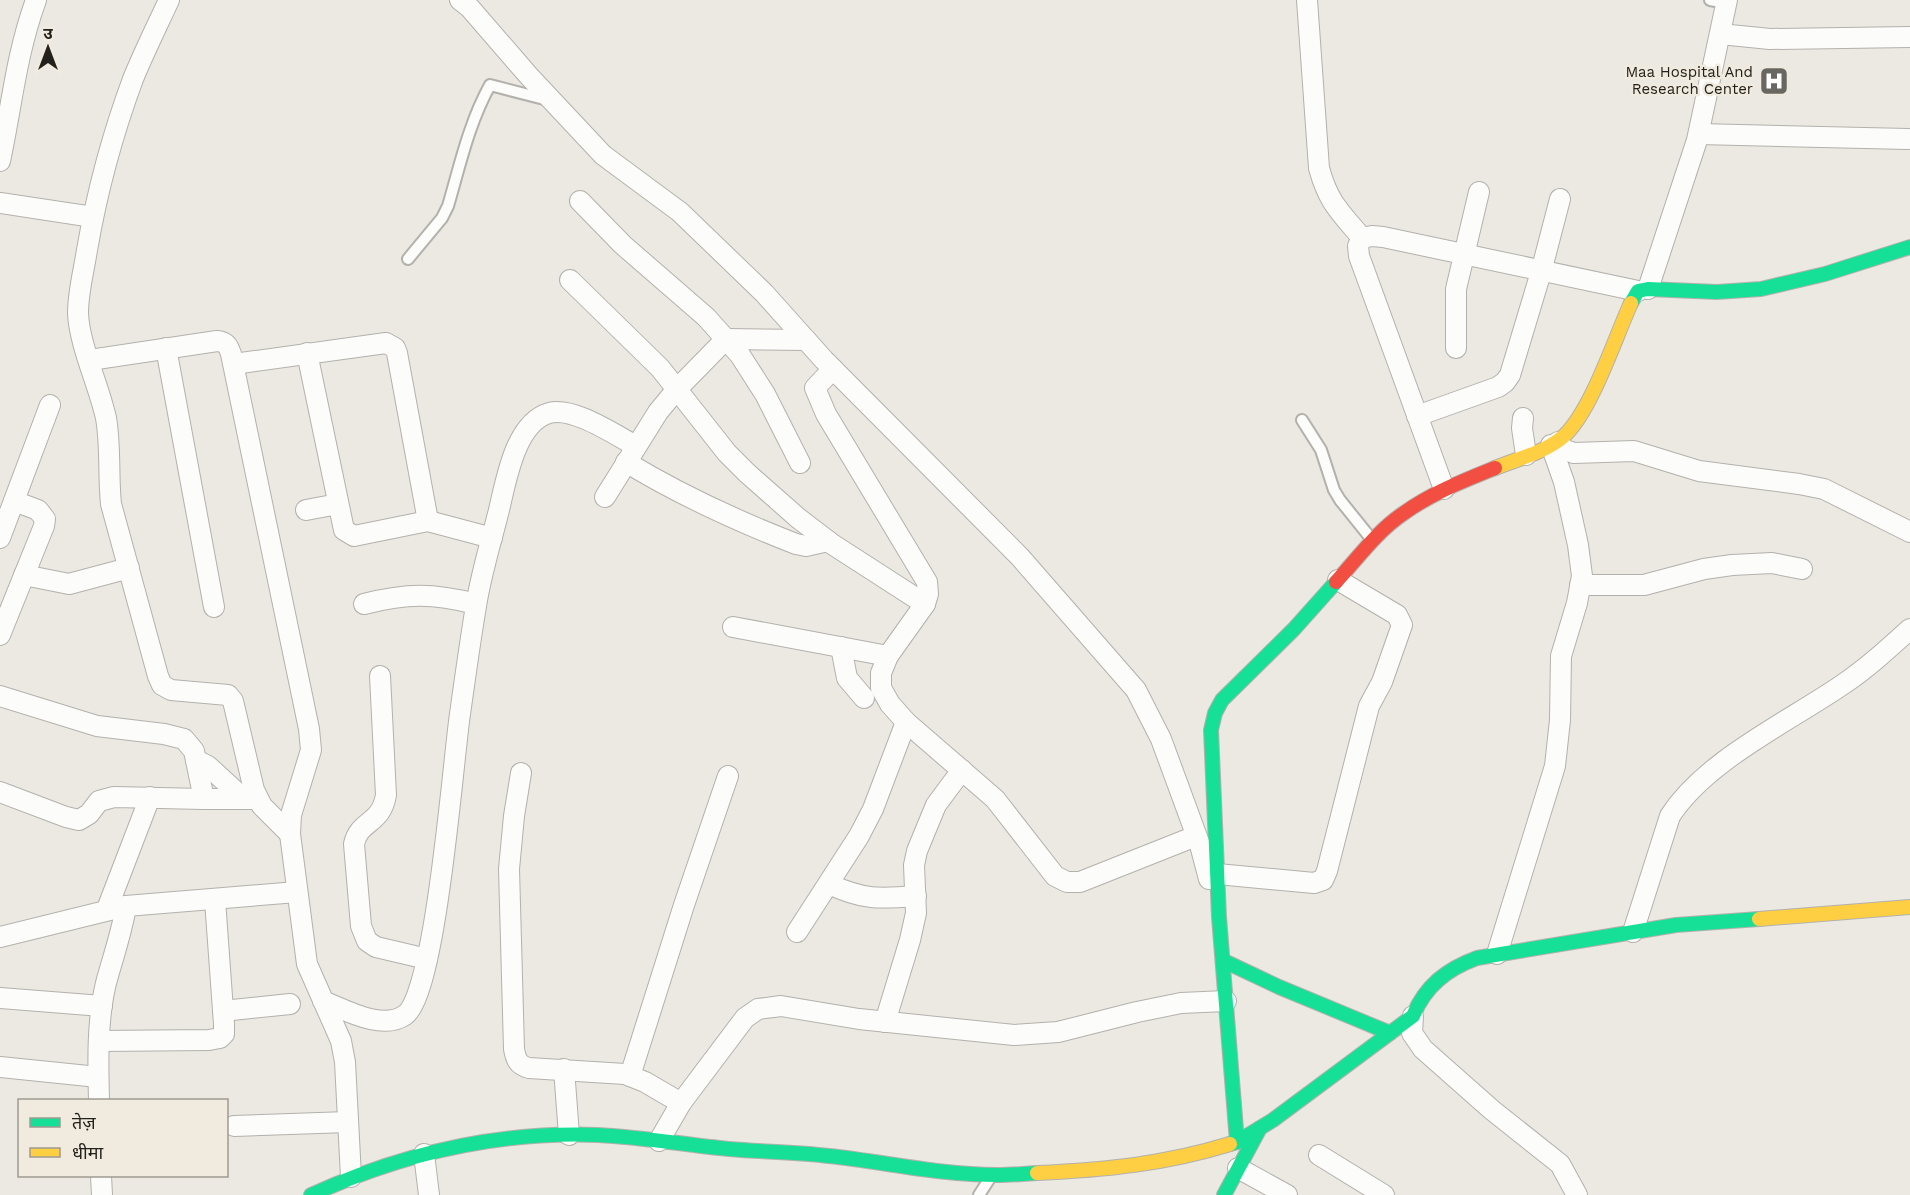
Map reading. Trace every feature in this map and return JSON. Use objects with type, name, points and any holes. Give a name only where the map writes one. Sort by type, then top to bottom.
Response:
[{"type":"street","points":[[0,161],[16,64],[36,0]]},
{"type":"street","points":[[169,0],[134,76],[122,112],[93,217],[78,314],[109,436],[111,504],[158,676],[162,685],[171,690],[228,694],[233,701],[255,801]]},
{"type":"street","points":[[460,0],[470,8],[603,155],[680,212],[764,294],[833,369],[1020,558],[1136,690],[1161,739],[1196,836],[1219,917]]},
{"type":"street","points":[[1307,0],[1319,168],[1325,190],[1334,206],[1362,238]]},
{"type":"street","points":[[1237,1142],[1219,917],[1211,730],[1215,713],[1222,700],[1294,629],[1374,541],[1403,513],[1444,489],[1554,443],[1579,418],[1633,297],[1643,290],[1699,134],[1720,34],[1721,1]]},
{"type":"street","points":[[1720,34],[1770,39],[1910,37]]},
{"type":"street","points":[[1699,134],[1908,139]]},
{"type":"street","points":[[1456,348],[1456,289],[1479,192]]},
{"type":"street","points":[[1418,416],[1498,387],[1510,375],[1560,199]]},
{"type":"street","points":[[579,201],[623,245],[706,317],[740,355],[765,394],[800,463]]},
{"type":"street","points":[[0,203],[93,217]]},
{"type":"street","points":[[1362,238],[1383,237],[1541,272],[1643,290],[1738,292],[1787,283],[1910,247]]},
{"type":"street","points":[[1362,238],[1358,246],[1359,256],[1444,489]]},
{"type":"street","points":[[570,280],[660,368],[727,453],[798,518],[828,541],[925,604]]},
{"type":"street","points":[[605,497],[658,412],[677,388],[726,339],[806,340]]},
{"type":"street","points":[[90,360],[217,341],[229,346],[310,740],[311,750],[307,769],[290,824],[307,964],[341,1041],[345,1062],[351,1177]]},
{"type":"street","points":[[234,364],[386,343],[395,348],[428,521]]},
{"type":"street","points":[[166,348],[214,607]]},
{"type":"street","points":[[307,353],[344,530],[354,536],[428,521],[492,538]]},
{"type":"street","points":[[833,369],[815,388],[826,414],[927,582],[928,594],[925,604],[888,656],[881,673],[881,688],[890,704],[906,722],[995,800],[1055,876],[1067,882],[1080,882],[1196,836]]},
{"type":"street","points":[[0,538],[50,405]]},
{"type":"street","points":[[323,1002],[374,1020],[392,1020],[406,1014],[415,1000],[437,914],[460,715],[476,604],[508,471],[521,438],[535,420],[549,413],[565,413],[592,422],[685,496],[728,517],[796,544],[806,546],[828,541]]},
{"type":"street","points":[[1523,418],[1522,428],[1526,455]]},
{"type":"street","points":[[1554,443],[1574,453],[1634,451],[1699,471],[1824,489],[1910,532]]},
{"type":"street","points":[[1497,954],[1555,766],[1560,720],[1562,656],[1582,576],[1578,545],[1554,443]]},
{"type":"street","points":[[0,635],[45,519],[38,510],[14,501]]},
{"type":"street","points":[[306,510],[338,504]]},
{"type":"street","points":[[1580,585],[1644,585],[1704,569],[1732,565],[1772,563],[1802,569]]},
{"type":"street","points":[[24,575],[69,584],[129,568]]},
{"type":"street","points":[[1217,874],[1314,883],[1323,880],[1327,871],[1369,706],[1382,682],[1402,626],[1397,615],[1338,580]]},
{"type":"street","points":[[364,604],[392,597],[420,594],[448,597],[476,604]]},
{"type":"street","points":[[733,627],[888,656]]},
{"type":"street","points":[[1633,932],[1670,816],[1680,801],[1702,777],[1844,684],[1881,656],[1910,629]]},
{"type":"street","points":[[841,648],[847,678],[864,698]]},
{"type":"street","points":[[380,676],[386,795],[384,808],[356,835],[354,844],[361,926],[367,941],[376,947],[427,958]]},
{"type":"street","points":[[0,696],[97,726],[164,734],[184,739],[194,751],[204,800]]},
{"type":"street","points":[[797,932],[859,836],[873,809],[906,722]]},
{"type":"street","points":[[196,760],[290,824]]},
{"type":"street","points":[[885,1022],[916,913],[914,865],[917,851],[936,805],[962,770]]},
{"type":"street","points":[[521,773],[509,869],[516,1060],[521,1066],[529,1068],[597,1071],[630,1076],[681,1103]]},
{"type":"street","points":[[630,1076],[728,776]]},
{"type":"street","points":[[0,792],[79,820],[89,814],[99,801],[114,797],[255,801]]},
{"type":"street","points":[[99,1099],[102,1006],[116,907],[150,797]]},
{"type":"street","points":[[829,884],[858,896],[872,898],[916,896]]},
{"type":"street","points":[[0,937],[116,907],[297,892]]},
{"type":"street","points":[[100,1041],[209,1040],[220,1038],[224,1034],[215,900]]},
{"type":"street","points":[[1576,1195],[1560,1164],[1492,1110],[1423,1049],[1412,1033],[1413,1016],[1422,995],[1457,965],[1497,954],[1676,926],[1910,906]]},
{"type":"street","points":[[1224,961],[1279,987],[1390,1033]]},
{"type":"street","points":[[0,998],[102,1006]]},
{"type":"street","points":[[659,1141],[681,1103],[745,1018],[758,1009],[782,1006],[885,1022],[1014,1035],[1058,1032],[1181,1003],[1226,1001]]},
{"type":"street","points":[[224,1011],[290,1004]]},
{"type":"street","points":[[311,1195],[351,1177],[424,1154],[491,1140],[569,1135],[599,1135],[828,1156],[948,1172],[992,1175],[1104,1170],[1194,1155],[1237,1142],[1260,1128],[1413,1016]]},
{"type":"street","points":[[0,1067],[98,1077]]},
{"type":"street","points":[[564,1069],[569,1135]]},
{"type":"street","points":[[234,1126],[348,1122]]},
{"type":"street","points":[[1224,1195],[1260,1128]]},
{"type":"street","points":[[424,1154],[429,1195]]},
{"type":"street","points":[[1319,1155],[1384,1195]]},
{"type":"street","points":[[1238,1168],[1287,1195]]},
{"type":"street","points":[[101,1177],[102,1195]]},
{"type":"lane","points":[[408,259],[442,218],[448,207],[470,128],[490,85],[553,102]]},
{"type":"lane","points":[[1302,420],[1321,450],[1334,490],[1374,541]]},
{"type":"lane","points":[[979,1195],[992,1175]]},
{"type":"traffic: fast","points":[[1631,303],[1638,291],[1648,289],[1717,292],[1761,289],[1825,274],[1910,247]]},
{"type":"traffic: fast","points":[[1237,1142],[1219,917],[1211,730],[1215,713],[1222,700],[1294,629],[1336,582]]},
{"type":"traffic: fast","points":[[1230,1144],[1273,1120],[1413,1016],[1431,987],[1447,973],[1466,962],[1477,958],[1676,925],[1759,919]]},
{"type":"traffic: fast","points":[[1224,961],[1279,987],[1390,1033]]},
{"type":"traffic: fast","points":[[1224,1195],[1260,1128]]},
{"type":"traffic: fast","points":[[311,1195],[380,1168],[451,1148],[487,1141],[561,1135],[614,1136],[729,1149],[817,1155],[955,1173],[997,1175],[1037,1173]]},
{"type":"traffic: slow","points":[[1495,468],[1550,446],[1565,435],[1575,423],[1594,391],[1631,303]]},
{"type":"traffic: slow","points":[[1759,919],[1910,907]]},
{"type":"traffic: slow","points":[[1037,1173],[1135,1165],[1182,1157],[1230,1144]]},
{"type":"traffic: jam","points":[[1336,582],[1394,520],[1437,493],[1495,468]]},
{"type":"place","name":"Maa Hospital And Research Center","points":[[1774,81]]}]
